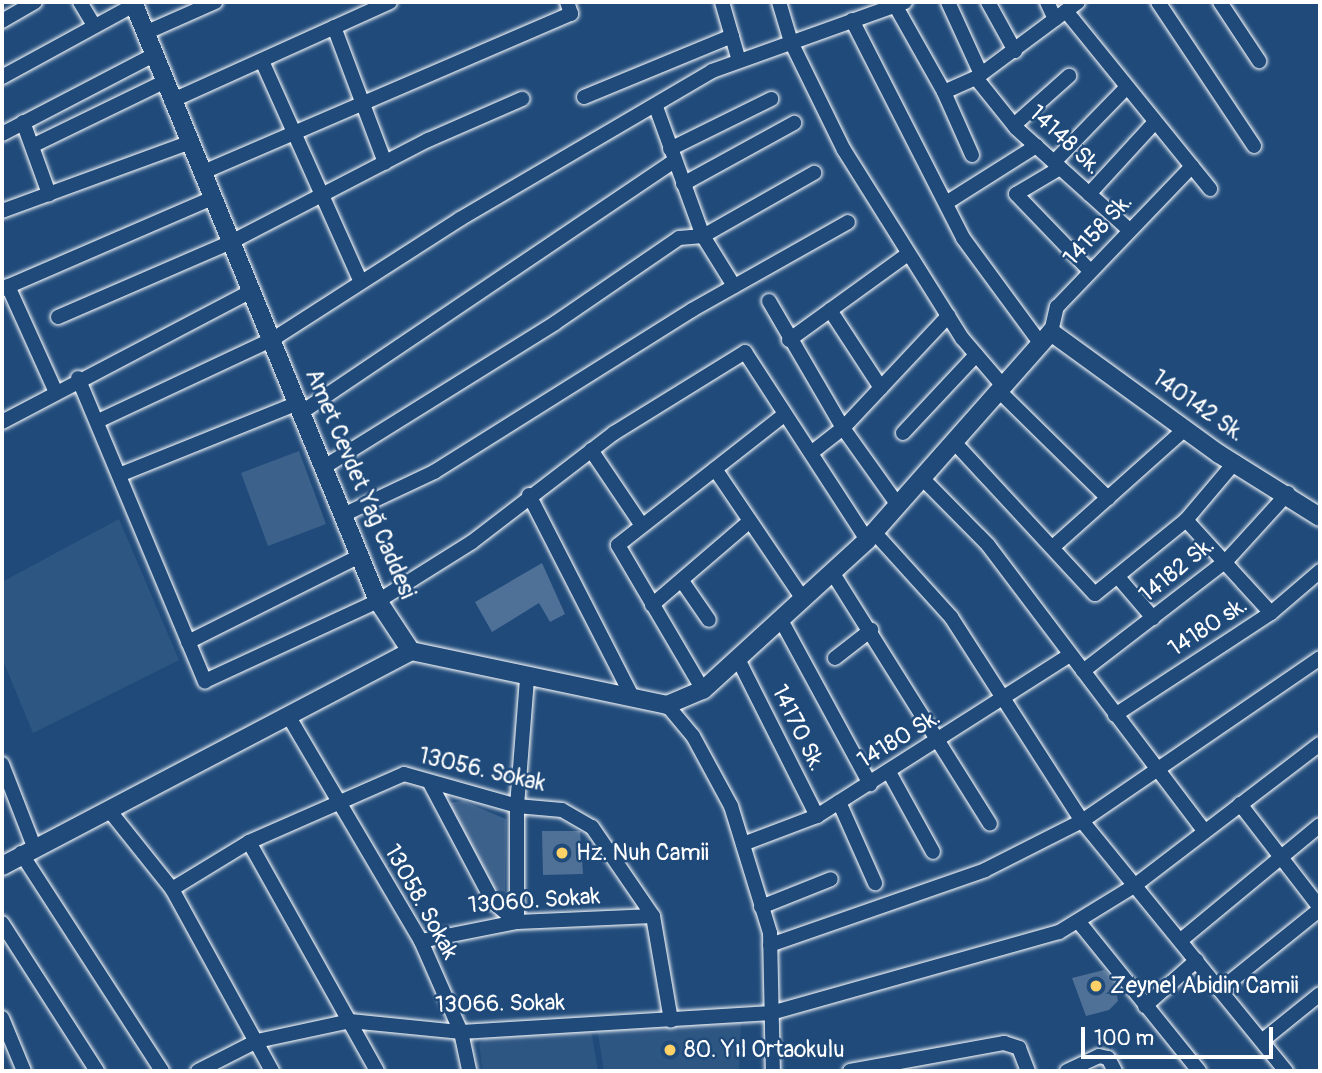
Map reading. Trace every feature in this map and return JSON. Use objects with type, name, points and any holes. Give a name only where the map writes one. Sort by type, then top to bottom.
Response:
[{"type":"main road","name":"Amet Cevdet Yağ Caddesi","points":[[133,3],[188,143],[273,340],[378,601],[411,651]]},
{"type":"main road","points":[[2,866],[411,651],[527,678],[667,705],[703,690],[871,536],[1046,338]]},
{"type":"main road","name":"140142 Sk.","points":[[1046,338],[1235,462],[1288,493],[1320,517]]},
{"type":"street","points":[[2,21],[35,2]]},
{"type":"street","points":[[80,2],[94,25]]},
{"type":"street","points":[[145,33],[215,2]]},
{"type":"street","points":[[172,101],[390,2]]},
{"type":"street","points":[[201,173],[361,102],[572,14],[567,2]]},
{"type":"street","points":[[722,2],[739,61]]},
{"type":"street","points":[[779,2],[791,42],[844,150],[948,316],[1001,388],[1108,498]]},
{"type":"street","name":"14148 Sk.","points":[[948,2],[979,76],[1014,125],[1128,229]]},
{"type":"street","points":[[988,2],[1014,51]]},
{"type":"street","points":[[1047,2],[1066,11],[1210,189]]},
{"type":"street","points":[[1158,2],[1254,146]]},
{"type":"street","points":[[1220,2],[1259,61]]},
{"type":"street","points":[[2,77],[133,3]]},
{"type":"street","points":[[98,421],[273,340],[460,219],[656,107],[712,71],[852,20],[868,8],[900,3],[972,155]]},
{"type":"street","points":[[944,92],[979,76],[1066,11]]},
{"type":"street","points":[[852,20],[963,238],[1046,338]]},
{"type":"street","points":[[334,27],[385,163]]},
{"type":"street","points":[[584,97],[732,36]]},
{"type":"street","points":[[2,134],[154,55]]},
{"type":"street","points":[[262,61],[361,282]]},
{"type":"street","points":[[1014,125],[1069,76]]},
{"type":"street","points":[[32,146],[164,82]]},
{"type":"street","points":[[1090,271],[1016,194],[1057,165],[1126,88]]},
{"type":"street","points":[[58,317],[231,243],[385,163],[522,99]]},
{"type":"street","points":[[119,475],[300,407],[671,155],[771,99]]},
{"type":"street","points":[[656,107],[671,139],[665,141],[704,236],[734,286]]},
{"type":"street","points":[[23,122],[49,194]]},
{"type":"street","points":[[682,184],[794,123]]},
{"type":"street","points":[[1089,194],[1154,123]]},
{"type":"street","points":[[2,211],[188,143]]},
{"type":"street","points":[[946,203],[1036,146]]},
{"type":"street","name":"14158 Sk.","points":[[1046,338],[1057,307],[1128,229],[1192,166]]},
{"type":"street","points":[[324,467],[555,323],[680,238],[704,236],[814,173]]},
{"type":"street","points":[[55,390],[5,288],[212,198]]},
{"type":"street","points":[[343,515],[434,472],[734,286],[848,222]]},
{"type":"street","points":[[789,340],[908,254]]},
{"type":"street","points":[[2,422],[55,390],[252,291]]},
{"type":"street","points":[[769,301],[789,340],[843,428],[898,505]]},
{"type":"street","points":[[830,310],[881,387]]},
{"type":"street","points":[[811,453],[843,428],[948,316]]},
{"type":"street","points":[[78,378],[205,681],[378,601],[472,542],[529,495],[591,450],[745,352],[811,453],[871,536],[923,580],[1007,698],[1082,821],[1286,1071]]},
{"type":"street","points":[[903,433],[976,355]]},
{"type":"street","points":[[703,690],[618,545],[641,524],[785,414]]},
{"type":"street","points":[[1054,546],[1185,429]]},
{"type":"street","points":[[954,442],[1054,546],[1095,594],[1186,520],[1235,462]]},
{"type":"street","points":[[591,450],[641,524]]},
{"type":"street","points":[[715,469],[803,599]]},
{"type":"street","points":[[922,478],[988,545],[1156,771],[1204,831]]},
{"type":"street","name":"14182 Sk.","points":[[1083,671],[1226,561],[1288,493]]},
{"type":"street","points":[[529,495],[633,698]]},
{"type":"street","points":[[1186,520],[1272,613]]},
{"type":"street","points":[[652,606],[750,521]]},
{"type":"street","points":[[188,642],[360,556]]},
{"type":"street","name":"14180 sk.","points":[[1115,715],[1272,613],[1320,571]]},
{"type":"street","points":[[832,572],[941,741],[990,824]]},
{"type":"street","points":[[1118,577],[1153,618]]},
{"type":"street","points":[[682,581],[709,620]]},
{"type":"street","points":[[781,620],[870,784]]},
{"type":"street","points":[[835,658],[871,630]]},
{"type":"street","name":"14180 Sk.","points":[[743,845],[817,816],[941,741],[1070,655]]},
{"type":"street","points":[[770,945],[985,870],[1082,821],[1320,658]]},
{"type":"street","name":"14170 Sk.","points":[[738,659],[817,816]]},
{"type":"street","points":[[517,922],[517,806],[527,678]]},
{"type":"street","points":[[667,705],[715,776],[743,845],[761,907],[770,945],[773,1071]]},
{"type":"street","name":"13058. Sokak","points":[[289,717],[335,800],[421,941],[461,1032],[469,1071]]},
{"type":"street","name":"13066. Sokak","points":[[198,1071],[257,1041],[350,1021],[461,1032],[771,1013],[1059,932],[1134,886],[1240,804],[1318,750]]},
{"type":"street","points":[[2,764],[28,851],[162,1071]]},
{"type":"street","points":[[888,772],[933,852]]},
{"type":"street","name":"13056. Sokak","points":[[172,890],[249,842],[335,800],[404,774],[517,806],[562,810],[592,827],[653,916],[671,1020]]},
{"type":"street","points":[[430,783],[494,902],[517,922]]},
{"type":"street","points":[[839,802],[875,883]]},
{"type":"street","points":[[1221,989],[1320,909],[1240,804]]},
{"type":"street","points":[[109,810],[172,890],[272,1071]]},
{"type":"street","points":[[1181,940],[1320,825]]},
{"type":"street","points":[[249,842],[377,1071]]},
{"type":"street","points":[[761,907],[831,879]]},
{"type":"street","name":"13060. Sokak","points":[[421,941],[517,922],[653,916]]},
{"type":"street","points":[[1078,921],[1199,1071]]},
{"type":"street","points":[[2,923],[97,1071]]},
{"type":"street","points":[[1145,1006],[1197,960]]},
{"type":"street","points":[[1263,1040],[1320,994]]},
{"type":"street","points":[[2,1018],[24,1071]]},
{"type":"street","points":[[850,1071],[1004,1043],[1019,1048],[1028,1071]]},
{"type":"street","points":[[1067,1071],[1099,1056],[1108,1058],[1115,1071]]},
{"type":"shaded area","points":[[299,451],[326,524],[268,546],[241,473]]},
{"type":"shaded area","points":[[119,519],[179,660],[33,733],[2,658],[2,582]]},
{"type":"shaded area","points":[[463,801],[506,819],[505,892],[492,887],[483,873],[448,803]]},
{"type":"shaded area","name":"80. Yıl Ortaokulu","points":[[741,1020],[739,1071],[604,1071],[597,1028]]},
{"type":"shaded area","points":[[591,1030],[598,1071],[483,1071],[479,1045],[483,1039]]},
{"type":"building","points":[[542,563],[565,614],[550,622],[539,603],[492,632],[475,602]]},
{"type":"building","name":"Hz. Nuh Camii","points":[[542,831],[580,831],[583,874],[543,875]]},
{"type":"building","name":"Zeynel Abidin Camii","points":[[1104,970],[1115,982],[1118,1001],[1109,1010],[1086,1016],[1072,978]]},
{"type":"place","name":"Hz. Nuh Camii","points":[[562,853]]},
{"type":"place","name":"Zeynel Abidin Camii","points":[[1096,986]]},
{"type":"place","name":"80. Yıl Ortaokulu","points":[[670,1050]]}]
